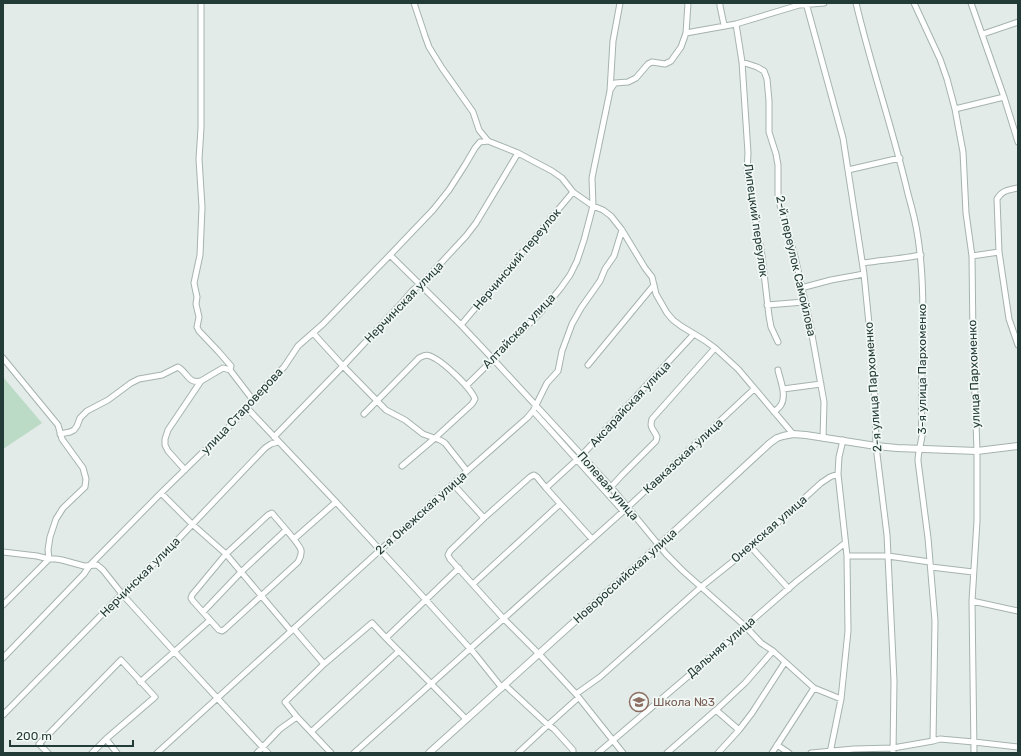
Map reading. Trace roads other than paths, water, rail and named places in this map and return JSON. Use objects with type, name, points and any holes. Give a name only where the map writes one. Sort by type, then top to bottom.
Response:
[{"type":"street","points":[[201,3],[201,128],[199,159],[202,207],[200,255],[194,283],[199,317],[197,327],[231,366],[230,370],[253,400]]},
{"type":"street","points":[[414,3],[429,47],[473,112],[479,130],[488,141],[552,171],[562,178],[573,192],[611,216],[622,230],[652,277],[656,294],[667,312],[681,326],[715,348],[738,369],[793,434]]},
{"type":"street","name":"Алтайская улица","points":[[466,386],[539,314],[570,275],[579,254],[593,206],[592,178],[610,91],[613,41],[620,3]]},
{"type":"street","points":[[610,91],[615,83],[628,82],[636,78],[648,64],[652,62],[665,64],[671,61],[681,47],[686,33],[688,3]]},
{"type":"street","points":[[720,3],[724,25]]},
{"type":"street","points":[[686,33],[736,24],[787,8],[806,4],[824,3]]},
{"type":"street","name":"3-я улица Пархоменко","points":[[856,3],[876,79],[900,158],[921,255],[923,281],[922,436],[918,461],[931,564],[934,620],[934,741]]},
{"type":"street","name":"улица Пархоменко","points":[[914,3],[948,79],[963,152],[966,213],[972,256],[977,521],[972,601],[974,753]]},
{"type":"street","points":[[972,3],[1018,142]]},
{"type":"street","name":"2-я улица Пархоменко","points":[[806,4],[843,138],[864,274],[874,374],[876,446],[887,535],[894,681],[893,750]]},
{"type":"street","points":[[983,34],[1018,22]]},
{"type":"street","name":"Липецкий переулок","points":[[736,24],[742,62],[748,149],[747,170],[762,256],[767,305],[771,327],[778,342]]},
{"type":"street","name":"2-й переулок Самойлова","points":[[742,62],[757,66],[764,70],[767,79],[769,132],[778,166],[778,194],[795,257],[810,324],[824,402],[823,438]]},
{"type":"street","points":[[955,110],[1004,97]]},
{"type":"street","name":"улица Староверова","points":[[3,658],[84,574],[90,565],[247,408],[284,367],[298,346],[324,324],[450,190],[480,142],[488,141]]},
{"type":"street","name":"Нерчинская улица","points":[[274,437],[343,366],[419,284],[428,278],[446,259],[476,223],[518,154]]},
{"type":"street","points":[[848,170],[900,158]]},
{"type":"street","points":[[1018,188],[1000,194],[997,199],[999,252],[1009,319],[1018,345]]},
{"type":"street","name":"Нерчинский переулок","points":[[462,325],[573,192]]},
{"type":"street","name":"2-я Онежская улица","points":[[157,753],[527,418],[533,411],[546,383],[558,371],[562,352],[572,324],[600,281],[605,268],[614,256],[622,230]]},
{"type":"street","points":[[972,256],[999,252]]},
{"type":"street","name":"Полевая улица","points":[[390,255],[462,325],[493,358],[536,405],[580,457],[611,487],[626,509],[678,566],[761,643],[773,651],[814,688],[841,699]]},
{"type":"street","points":[[862,263],[921,255]]},
{"type":"street","points":[[801,288],[831,280],[864,274]]},
{"type":"street","points":[[588,365],[654,285]]},
{"type":"street","points":[[767,305],[804,302]]},
{"type":"street","points":[[313,333],[386,410],[405,420],[428,437],[435,438],[445,443],[467,471]]},
{"type":"street","name":"Аксарайская улица","points":[[546,488],[580,457],[694,334]]},
{"type":"street","points":[[611,487],[656,441],[657,437],[651,428],[652,419],[715,348]]},
{"type":"street","points":[[364,414],[419,358],[424,356],[429,356],[444,365],[466,386],[473,395],[475,400],[472,404],[402,466]]},
{"type":"street","points":[[3,358],[58,426],[62,440],[84,468],[86,479],[84,486],[63,508],[56,519],[50,537],[48,550],[49,560]]},
{"type":"street","points":[[60,434],[74,430],[80,418],[87,411],[108,400],[139,379],[162,375],[178,367],[186,373],[190,379],[196,382],[202,381]]},
{"type":"street","points":[[185,470],[168,451],[165,445],[168,430],[202,381],[211,374],[223,368],[230,370]]},
{"type":"street","points":[[774,412],[781,404],[783,398],[783,389],[778,370]]},
{"type":"street","points":[[783,389],[821,384]]},
{"type":"street","name":"Кавказская улица","points":[[431,683],[626,509],[754,389]]},
{"type":"street","points":[[247,408],[426,600],[503,687],[554,729],[573,750],[573,753]]},
{"type":"street","points":[[533,411],[580,457],[626,509]]},
{"type":"street","name":"Новороссийская улица","points":[[428,753],[503,687],[777,438],[793,434],[897,448],[976,451],[1018,446]]},
{"type":"street","points":[[830,752],[841,699],[848,632],[847,556],[838,474],[839,457],[843,440]]},
{"type":"street","name":"Нерчинская улица","points":[[3,715],[166,551],[265,448],[278,442]]},
{"type":"street","name":"Онежская улица","points":[[518,753],[577,696],[701,587],[751,547],[821,483],[838,474]]},
{"type":"street","points":[[592,539],[534,476],[530,477],[484,518],[450,551],[448,555],[503,618],[539,654],[577,696],[623,753]]},
{"type":"street","points":[[453,484],[484,518]]},
{"type":"street","points":[[161,493],[192,524],[226,554],[324,664]]},
{"type":"street","points":[[294,539],[336,502]]},
{"type":"street","points":[[473,584],[560,504]]},
{"type":"street","points":[[272,514],[286,530],[301,549],[302,556],[298,562],[226,629],[222,631],[218,630],[193,601],[191,598],[192,595],[226,554],[268,515],[272,514]]},
{"type":"street","points":[[203,612],[241,572],[286,530]]},
{"type":"street","name":"Дальняя улица","points":[[598,753],[744,626],[845,543]]},
{"type":"street","points":[[751,547],[789,588]]},
{"type":"street","points":[[3,552],[37,556],[49,560],[56,559],[84,566],[97,565],[174,652],[268,753]]},
{"type":"street","points":[[847,556],[888,556],[973,572]]},
{"type":"street","points":[[3,605],[49,560]]},
{"type":"street","points":[[386,638],[459,568]]},
{"type":"street","points":[[972,601],[1018,611]]},
{"type":"street","points":[[140,682],[210,620]]},
{"type":"street","points":[[331,753],[297,717],[286,702],[324,664],[372,623],[466,719]]},
{"type":"street","points":[[311,732],[399,651]]},
{"type":"street","points":[[667,753],[745,683],[773,651]]},
{"type":"street","points":[[48,753],[39,744],[121,660],[155,697],[92,753]]},
{"type":"street","points":[[718,753],[740,730],[785,662]]},
{"type":"street","points":[[354,753],[431,683]]},
{"type":"street","points":[[772,753],[814,688]]},
{"type":"street","points":[[716,710],[740,730]]},
{"type":"street","points":[[257,753],[280,729],[297,717]]},
{"type":"street","points":[[106,740],[117,753]]},
{"type":"street","points":[[811,753],[893,750],[940,740],[1018,747]]},
{"type":"street","points":[[777,746],[789,753]]},
{"type":"place","name":"Школа №3","points":[[639,702]]}]
